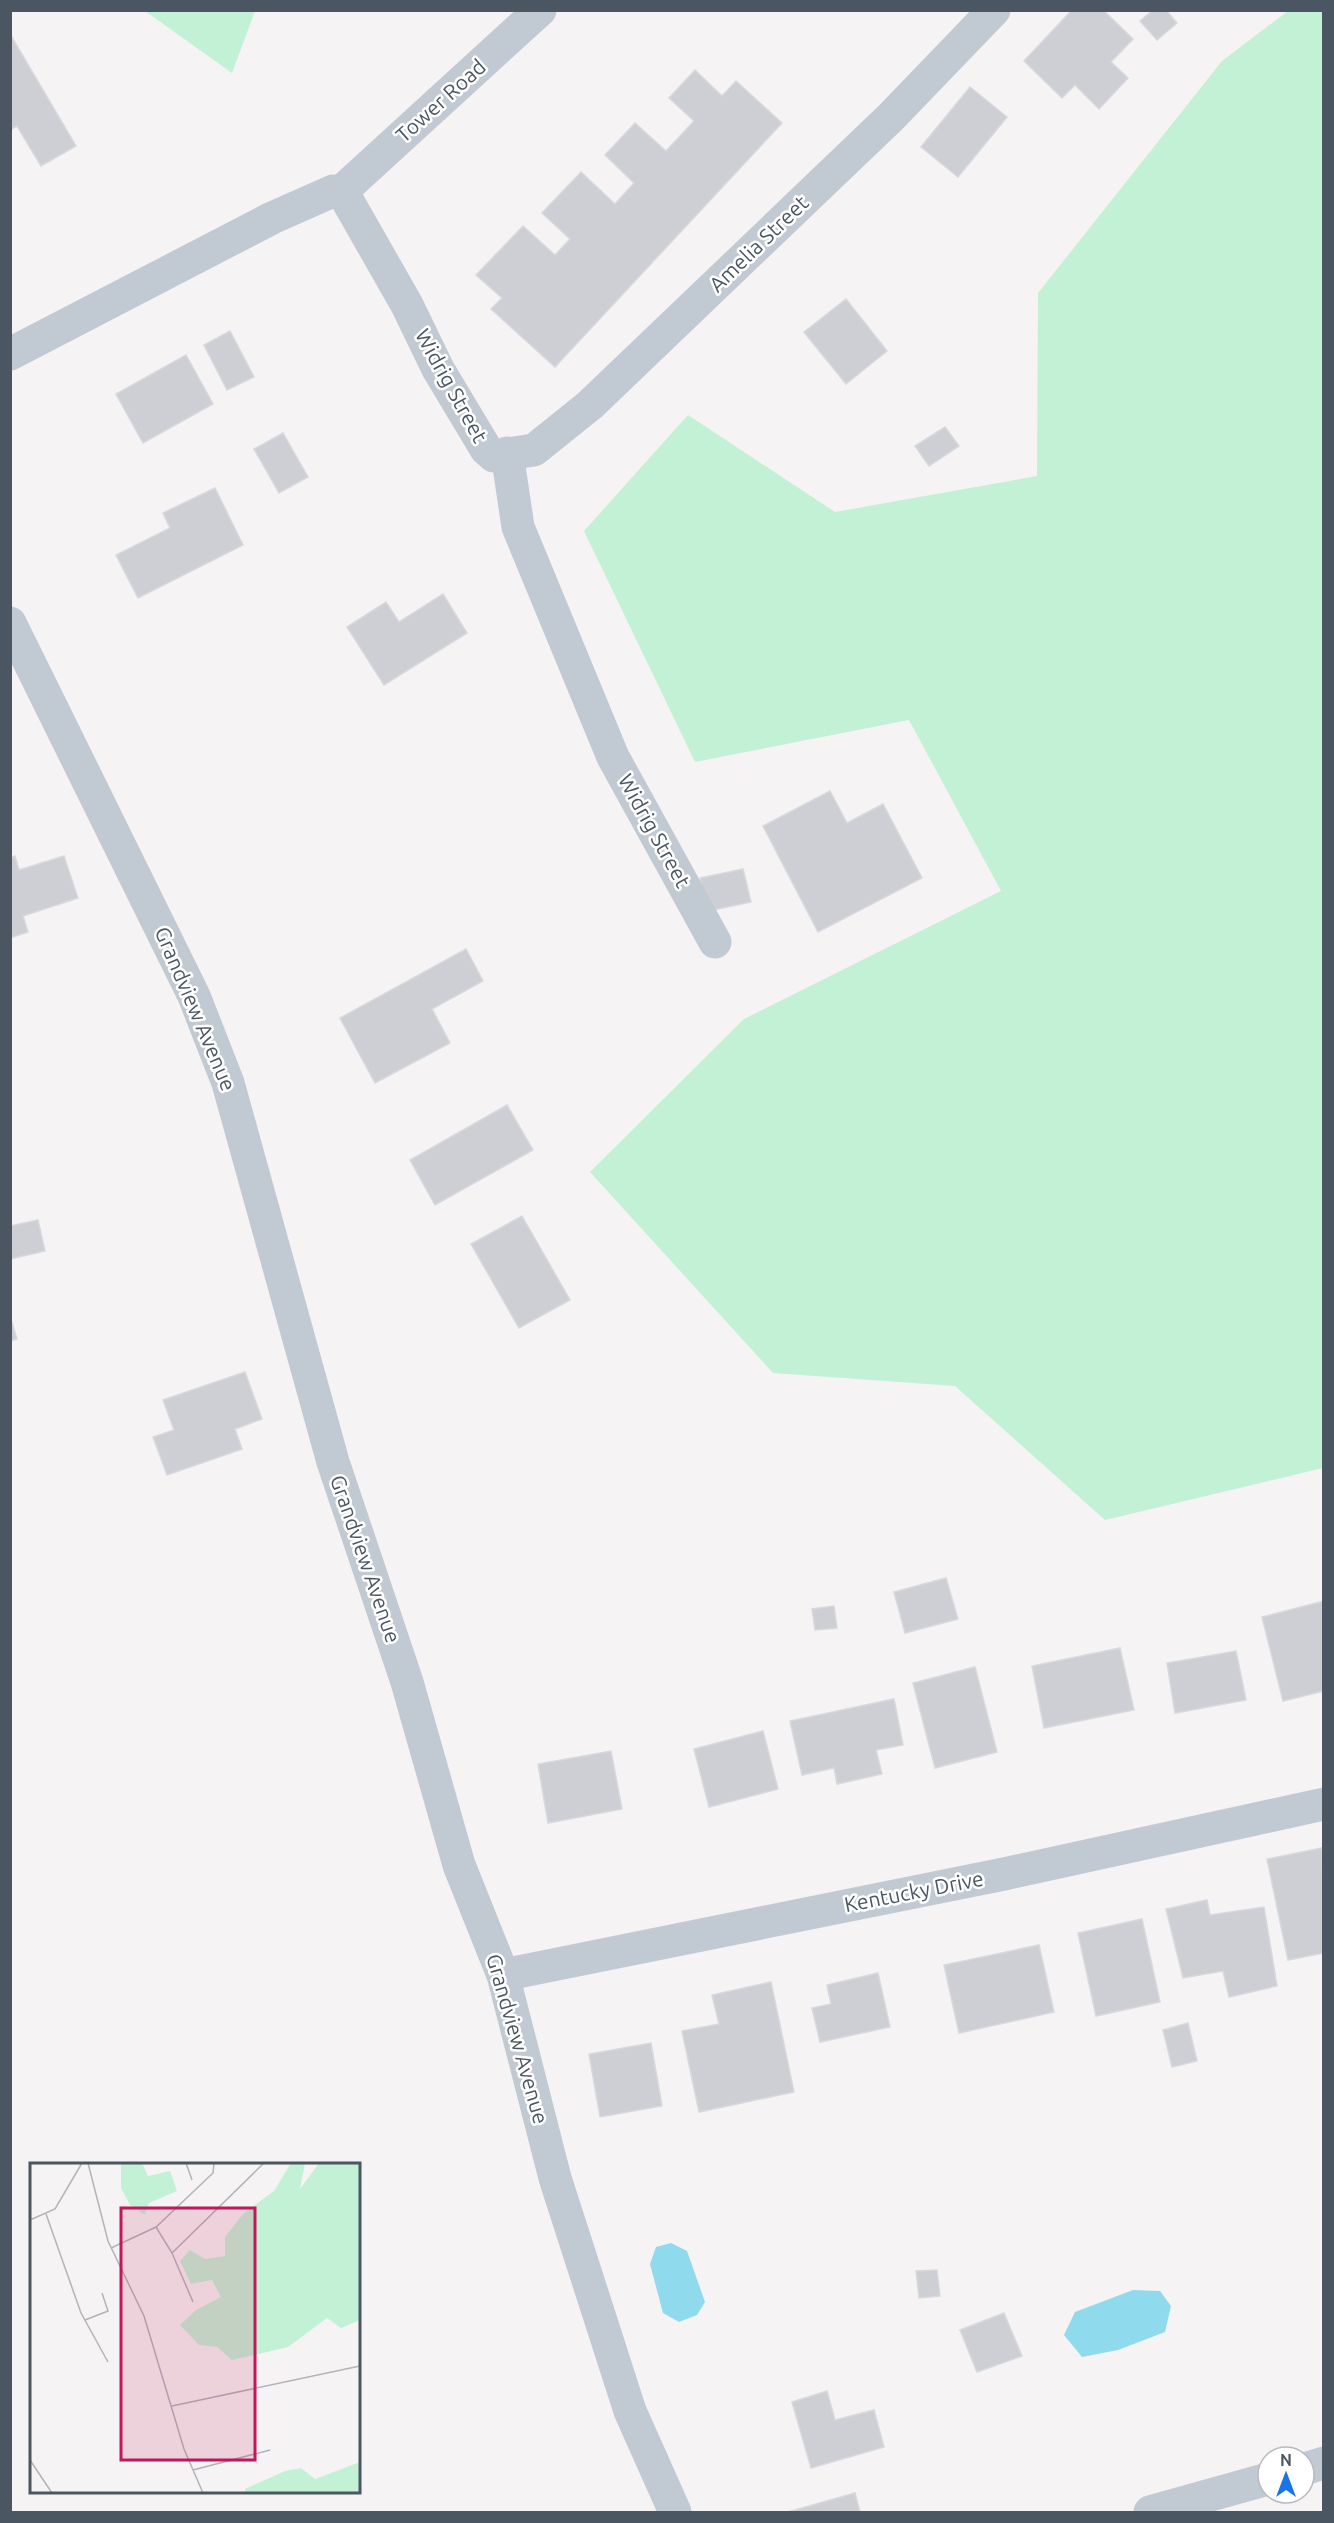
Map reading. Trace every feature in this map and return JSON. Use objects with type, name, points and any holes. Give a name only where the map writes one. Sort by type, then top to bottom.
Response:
[{"type":"street","name":"Tower Road","points":[[342,191],[540,10]]},
{"type":"street","name":"Amelia Street","points":[[507,453],[534,450],[590,405],[891,117],[994,10]]},
{"type":"street","points":[[10,354],[272,219],[333,191],[342,191]]},
{"type":"street","name":"Widrig Street","points":[[342,191],[407,305],[438,369],[486,449],[494,456],[507,453],[518,527],[608,746],[715,942]]},
{"type":"street","name":"Grandview Avenue","points":[[10,623],[194,996],[228,1083],[333,1462],[407,1682],[459,1865],[503,1975],[555,2178],[630,2411],[675,2512]]},
{"type":"street","name":"Kentucky Drive","points":[[503,1975],[1004,1874],[1323,1804]]},
{"type":"street","points":[[1150,2512],[1256,2483]]},
{"type":"green space","points":[[255,10],[232,73],[145,11]]},
{"type":"green space","points":[[1288,11],[1324,11],[1323,1468],[1105,1520],[955,1386],[773,1373],[590,1172],[744,1019],[1001,891],[909,720],[695,762],[584,531],[688,415],[835,512],[1037,476],[1038,293],[1222,61]]},
{"type":"water","points":[[671,2243],[687,2251],[705,2302],[697,2315],[679,2322],[663,2313],[650,2264],[656,2247]]},
{"type":"water","points":[[1133,2290],[1160,2291],[1171,2306],[1165,2332],[1118,2350],[1082,2357],[1064,2335],[1075,2312]]},
{"type":"building","points":[[1072,10],[1103,10],[1133,39],[1111,62],[1128,78],[1099,109],[1075,85],[1062,98],[1024,61]]},
{"type":"building","points":[[1153,10],[1166,10],[1177,23],[1157,40],[1140,21]]},
{"type":"building","points":[[10,34],[76,146],[41,166],[17,126],[10,130]]},
{"type":"building","points":[[695,70],[722,96],[736,81],[782,123],[555,367],[491,309],[502,298],[476,275],[523,226],[555,255],[570,239],[542,213],[581,172],[615,204],[634,183],[605,155],[635,123],[666,151],[694,121],[669,98]]},
{"type":"building","points":[[970,87],[1007,117],[958,177],[921,147]]},
{"type":"building","points":[[846,299],[887,351],[846,384],[804,332]]},
{"type":"building","points":[[230,331],[254,377],[227,390],[204,345]]},
{"type":"building","points":[[186,355],[213,404],[143,443],[116,394]]},
{"type":"building","points":[[945,427],[959,446],[929,466],[915,446]]},
{"type":"building","points":[[283,433],[308,477],[279,493],[254,449]]},
{"type":"building","points":[[215,488],[243,545],[138,598],[116,555],[170,528],[163,513]]},
{"type":"building","points":[[443,594],[467,633],[384,685],[347,627],[386,602],[399,622]]},
{"type":"building","points":[[830,791],[847,823],[883,804],[922,878],[818,932],[763,826]]},
{"type":"building","points":[[15,856],[19,870],[64,856],[78,898],[23,916],[28,932],[10,938],[10,858]]},
{"type":"building","points":[[743,869],[751,902],[708,911],[700,878]]},
{"type":"building","points":[[466,949],[483,981],[432,1009],[450,1043],[375,1083],[340,1018]]},
{"type":"building","points":[[507,1105],[533,1150],[435,1205],[410,1160]]},
{"type":"building","points":[[522,1216],[570,1300],[519,1328],[471,1244]]},
{"type":"building","points":[[38,1220],[45,1251],[10,1259],[10,1226]]},
{"type":"building","points":[[10,1316],[17,1339],[10,1341]]},
{"type":"building","points":[[245,1372],[262,1419],[235,1429],[242,1449],[167,1475],[153,1437],[174,1430],[163,1400]]},
{"type":"building","points":[[946,1578],[958,1619],[905,1633],[894,1592]]},
{"type":"building","points":[[1324,1601],[1324,1691],[1283,1701],[1262,1617]]},
{"type":"building","points":[[834,1606],[837,1628],[815,1630],[812,1609]]},
{"type":"building","points":[[1120,1648],[1134,1710],[1044,1728],[1032,1666]]},
{"type":"building","points":[[1236,1651],[1246,1700],[1175,1713],[1167,1663]]},
{"type":"building","points":[[975,1667],[997,1752],[935,1768],[913,1683]]},
{"type":"building","points":[[894,1699],[903,1745],[876,1750],[882,1774],[837,1784],[834,1768],[802,1775],[790,1721]]},
{"type":"building","points":[[763,1731],[778,1789],[709,1807],[694,1749]]},
{"type":"building","points":[[611,1751],[622,1809],[548,1823],[538,1764]]},
{"type":"building","points":[[1322,1848],[1324,1953],[1288,1960],[1267,1859]]},
{"type":"building","points":[[1207,1900],[1210,1915],[1264,1907],[1277,1986],[1229,1997],[1223,1971],[1183,1978],[1166,1909]]},
{"type":"building","points":[[1142,1919],[1160,2002],[1096,2016],[1078,1933]]},
{"type":"building","points":[[1039,1945],[1054,2012],[959,2033],[944,1965]]},
{"type":"building","points":[[878,1973],[890,2027],[820,2042],[812,2008],[831,2004],[827,1985]]},
{"type":"building","points":[[771,1982],[794,2092],[699,2112],[682,2031],[719,2024],[712,1995]]},
{"type":"building","points":[[1188,2023],[1197,2061],[1172,2067],[1163,2030]]},
{"type":"building","points":[[651,2043],[662,2106],[600,2117],[589,2054]]},
{"type":"building","points":[[937,2270],[940,2296],[919,2298],[916,2271]]},
{"type":"building","points":[[1004,2313],[1022,2356],[977,2372],[960,2330]]},
{"type":"building","points":[[827,2391],[835,2420],[874,2410],[884,2447],[811,2468],[792,2402]]},
{"type":"building","points":[[855,2493],[860,2512],[788,2512]]}]
